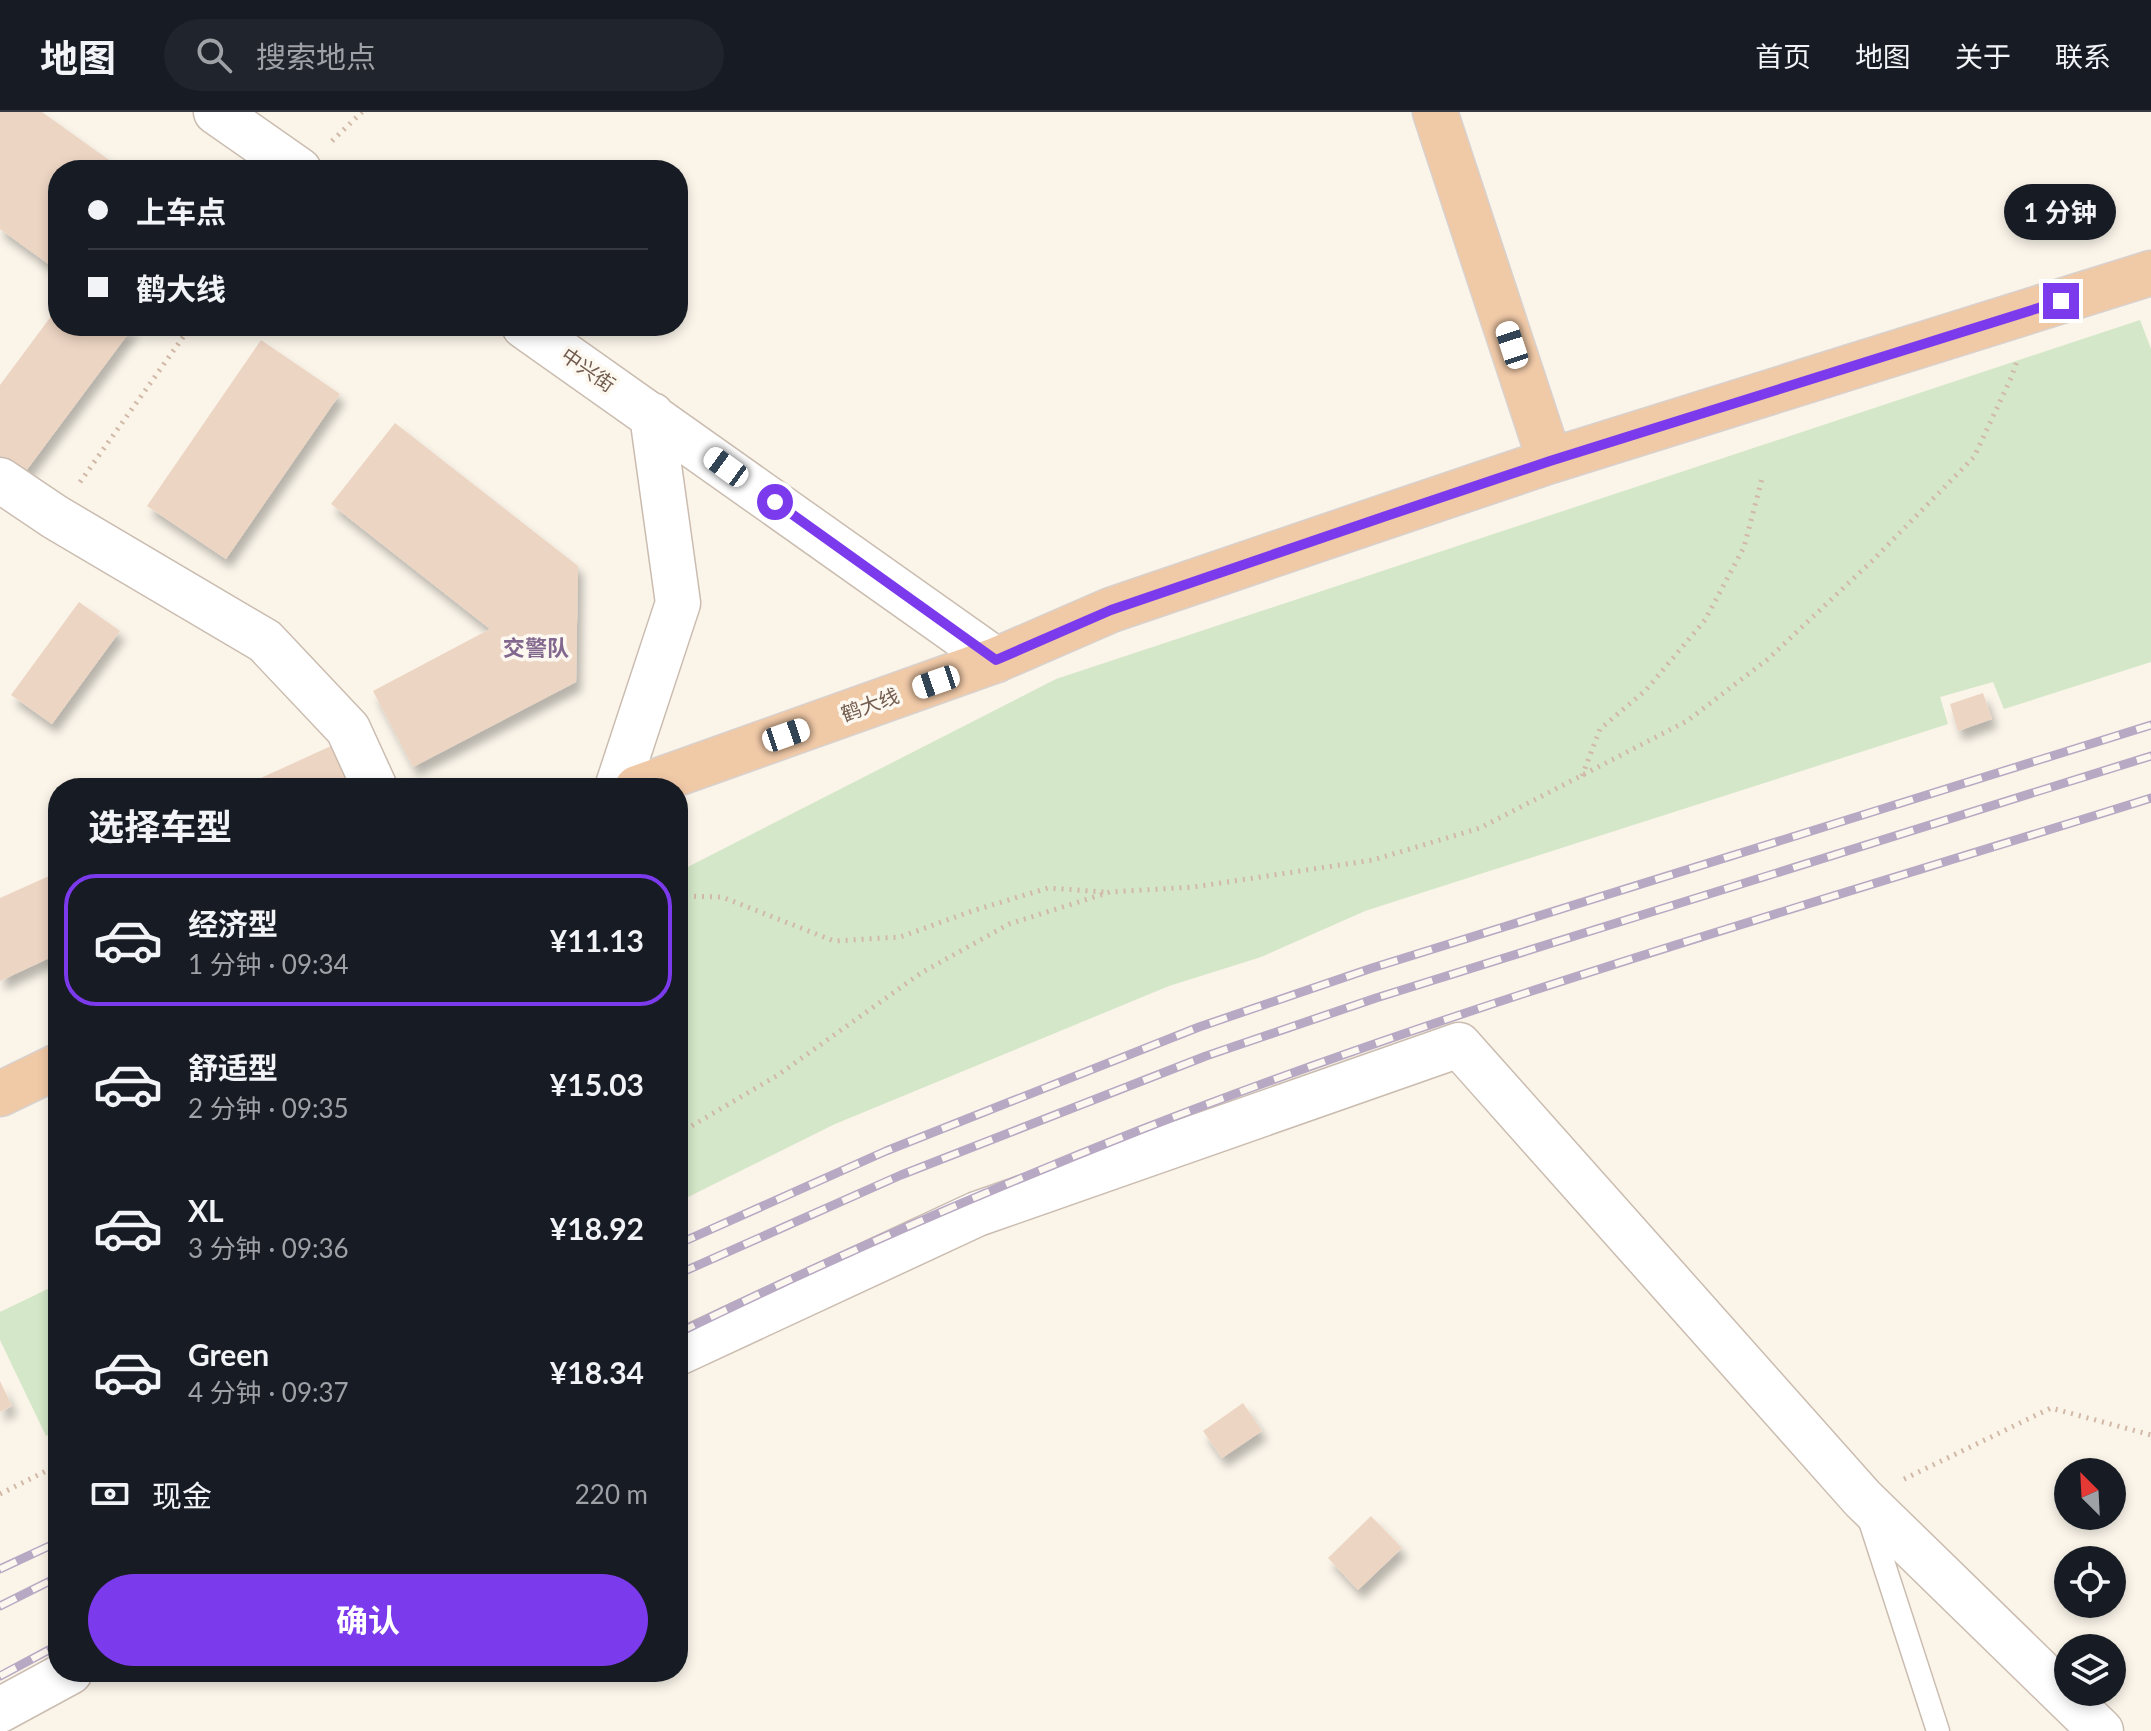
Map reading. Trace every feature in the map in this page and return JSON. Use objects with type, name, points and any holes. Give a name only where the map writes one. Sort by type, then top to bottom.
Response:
[{"type":"highway","points":[[1435,112],[1550,461]]},
{"type":"highway","name":"鹤大线","points":[[665,778],[996,660],[1111,610],[1550,461],[2151,273]]},
{"type":"highway","points":[[0,1094],[48,1071]]},
{"type":"street","points":[[216,112],[285,160]]},
{"type":"street","name":"中兴街","points":[[538,336],[996,660]]},
{"type":"street","points":[[620,778],[678,603],[652,415]]},
{"type":"street","points":[[0,480],[55,517],[265,641],[348,729],[370,778]]},
{"type":"street","points":[[688,1348],[977,1214],[1459,1045],[1863,1499],[2101,1731]]},
{"type":"street","points":[[0,1710],[52,1682]]},
{"type":"lane","points":[[1863,1499],[1938,1731]]},
{"type":"path","points":[[55,517],[184,336]]},
{"type":"path","points":[[688,896],[722,897],[834,941],[900,937],[1048,888],[1109,892],[1194,887],[1373,860],[1480,828],[1687,721],[1761,665],[1872,561],[1974,457],[2019,354]]},
{"type":"path","points":[[1582,776],[1600,729],[1646,690],[1705,620],[1744,547],[1763,475]]},
{"type":"path","points":[[688,1128],[778,1075],[933,966],[1009,924],[1109,892]]},
{"type":"path","points":[[1863,1499],[2051,1408],[2151,1435]]},
{"type":"path","points":[[0,1494],[48,1470]]},
{"type":"green space","points":[[2140,320],[2151,349],[2151,662],[2004,709],[1993,682],[1940,697],[1948,724],[1365,911],[1261,957],[1169,986],[835,1124],[688,1197],[688,867],[1056,679]]},
{"type":"green space","points":[[48,1289],[46,1436],[0,1340],[0,1312]]},
{"type":"building","points":[[0,112],[42,112],[109,160],[48,160],[48,264],[0,229]]},
{"type":"building","points":[[48,320],[48,336],[127,336],[20,479],[0,464],[0,385]]},
{"type":"building","points":[[261,340],[340,394],[226,559],[147,506]]},
{"type":"building","points":[[395,423],[578,566],[576,682],[413,767],[373,691],[490,629],[331,504]]},
{"type":"building","points":[[79,602],[120,631],[52,724],[11,695]]},
{"type":"building","points":[[1983,693],[1992,719],[1958,731],[1950,704]]},
{"type":"building","points":[[331,746],[346,778],[261,778]]},
{"type":"building","points":[[48,876],[48,959],[0,981],[0,898]]},
{"type":"building","points":[[0,1381],[12,1406],[0,1412]]},
{"type":"building","points":[[1243,1403],[1262,1431],[1222,1458],[1203,1431]]},
{"type":"building","points":[[1371,1516],[1402,1548],[1358,1590],[1328,1558]]},
{"type":"railway","points":[[688,1240],[886,1151],[1199,1027],[1372,968],[2151,725]]},
{"type":"railway","points":[[688,1270],[901,1175],[1206,1056],[1376,998],[2151,756]]},
{"type":"railway","points":[[688,1328],[965,1202],[1264,1083],[1642,955],[2151,798]]},
{"type":"railway","points":[[0,1569],[48,1547]]},
{"type":"railway","points":[[0,1606],[48,1582]]},
{"type":"railway","points":[[0,1676],[48,1650]]},
{"type":"district","name":"交警队","points":[[536,648]]},
{"type":"route","points":[[775,502],[996,660],[1111,610],[1386,516],[1550,461],[2061,301]]}]
